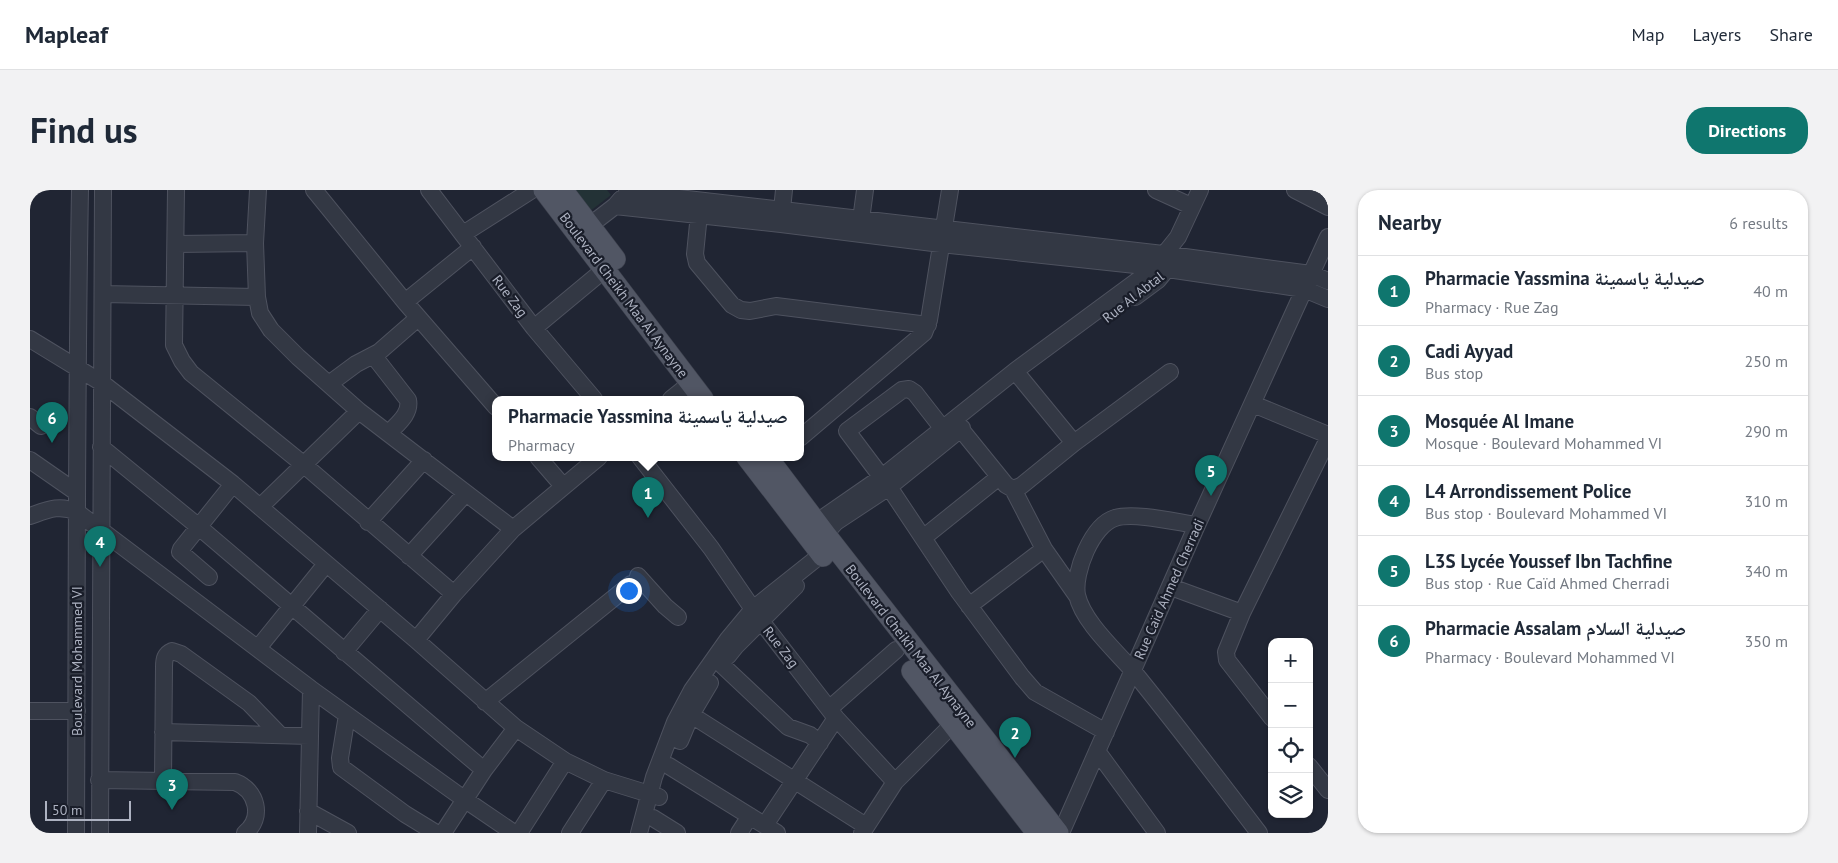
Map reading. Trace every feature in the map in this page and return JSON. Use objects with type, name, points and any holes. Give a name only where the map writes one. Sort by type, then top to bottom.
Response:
[{"type":"main road","name":"Boulevard Cheikh Maa Al Aynayne","points":[[544,190],[584,229],[718,396]]},
{"type":"main road","name":"Boulevard Cheikh Maa Al Aynayne","points":[[563,190],[605,269],[697,391]]},
{"type":"main road","name":"Boulevard Cheikh Maa Al Aynayne","points":[[750,461],[1059,833]]},
{"type":"main road","name":"Boulevard Cheikh Maa Al Aynayne","points":[[773,461],[820,547],[896,650],[1037,833]]},
{"type":"street","name":"Boulevard Mohammed VI","points":[[76,833],[76,492],[80,190]]},
{"type":"street","name":"Boulevard Mohammed VI","points":[[100,833],[103,190]]},
{"type":"street","points":[[176,190],[174,345],[182,361],[191,373],[303,464],[368,522],[454,594]]},
{"type":"street","points":[[258,190],[255,243],[256,297],[260,313],[271,330],[359,411],[513,529]]},
{"type":"street","points":[[314,190],[418,318],[492,402]]},
{"type":"street","name":"Rue Zag","points":[[429,190],[534,328],[591,396]]},
{"type":"street","points":[[463,234],[532,190]]},
{"type":"street","points":[[781,217],[784,190]]},
{"type":"street","points":[[861,220],[865,190]]},
{"type":"street","points":[[804,435],[914,343],[928,326],[950,190]]},
{"type":"street","points":[[1156,190],[1191,206],[1200,190]]},
{"type":"street","points":[[1295,190],[1328,207]]},
{"type":"street","points":[[584,229],[615,206],[626,191],[700,208]]},
{"type":"street","points":[[615,206],[700,208],[1165,262],[1311,274],[1328,281]]},
{"type":"street","name":"Rue Al Abtal","points":[[757,615],[801,582],[836,522],[953,426],[1141,278],[1165,262],[1178,238],[1191,206]]},
{"type":"street","points":[[700,208],[695,254],[697,263],[732,305],[741,310],[750,311],[776,306],[928,326]]},
{"type":"street","points":[[781,217],[861,220],[942,236]]},
{"type":"street","name":"Rue Caïd Ahmed Cherradi","points":[[1059,833],[1098,751],[1197,525],[1328,237]]},
{"type":"street","points":[[176,244],[255,243]]},
{"type":"street","points":[[405,302],[473,247]]},
{"type":"street","points":[[1165,262],[1304,289],[1328,299]]},
{"type":"street","points":[[534,328],[605,269]]},
{"type":"street","points":[[102,294],[256,297]]},
{"type":"street","points":[[329,384],[356,364],[379,352],[418,318]]},
{"type":"street","points":[[30,339],[102,383],[233,484],[516,728],[565,761],[604,780],[654,796]]},
{"type":"street","points":[[373,355],[408,400],[409,404],[402,420],[389,433]]},
{"type":"street","points":[[1013,489],[1021,486],[1074,443],[1170,372]]},
{"type":"street","points":[[1018,376],[1074,443]]},
{"type":"street","points":[[846,431],[902,390],[909,389],[953,426],[1006,485],[1013,489],[1044,548],[1077,596],[1086,615],[1259,833]]},
{"type":"street","points":[[681,396],[697,391]]},
{"type":"street","points":[[1253,404],[1328,435]]},
{"type":"street","points":[[260,507],[359,411]]},
{"type":"street","points":[[831,412],[885,482],[969,606],[1022,678],[1035,692],[1106,732]]},
{"type":"street","points":[[1268,713],[1226,656],[1242,614],[1328,439]]},
{"type":"street","points":[[101,447],[199,527],[484,770]]},
{"type":"street","points":[[30,460],[76,492]]},
{"type":"street","points":[[368,522],[424,460]]},
{"type":"street","points":[[541,461],[563,486]]},
{"type":"street","points":[[416,640],[454,594],[513,529],[594,461]]},
{"type":"street","name":"Rue Zag","points":[[643,461],[711,548],[757,615],[832,714],[894,782]]},
{"type":"street","points":[[923,538],[1000,477]]},
{"type":"street","points":[[208,577],[180,552],[233,484]]},
{"type":"street","points":[[409,556],[466,493]]},
{"type":"street","points":[[30,516],[66,507],[77,512],[311,689],[514,833]]},
{"type":"street","points":[[1077,596],[1076,581],[1084,555],[1100,528],[1108,521],[1125,516],[1197,525]]},
{"type":"street","points":[[969,606],[1044,548]]},
{"type":"street","points":[[258,648],[326,564]]},
{"type":"street","points":[[484,702],[635,580],[678,617]]},
{"type":"street","points":[[1171,587],[1242,614]]},
{"type":"street","points":[[344,652],[380,609]]},
{"type":"street","points":[[677,833],[652,826],[654,796],[669,766],[686,712],[757,615]]},
{"type":"street","points":[[639,833],[686,712],[728,639],[757,615]]},
{"type":"street","points":[[669,766],[771,829],[796,780],[820,742],[832,714],[896,650]]},
{"type":"street","points":[[163,781],[164,659],[172,651],[181,654],[231,688],[280,735]]},
{"type":"street","points":[[722,665],[788,727],[810,735],[820,742]]},
{"type":"street","points":[[308,833],[311,689]]},
{"type":"street","points":[[30,710],[76,711]]},
{"type":"street","points":[[686,712],[796,780],[864,829],[894,782],[953,724]]},
{"type":"street","points":[[346,714],[340,758],[341,767],[405,814],[436,833]]},
{"type":"street","points":[[443,833],[484,770],[516,728]]},
{"type":"street","points":[[163,732],[310,736]]},
{"type":"street","points":[[1098,751],[1158,833]]},
{"type":"street","points":[[519,833],[565,761]]},
{"type":"street","points":[[1313,771],[1328,790]]},
{"type":"street","points":[[99,780],[235,782],[243,785],[251,792],[256,803],[256,814],[252,826],[245,833]]},
{"type":"street","points":[[570,833],[604,780]]},
{"type":"street","points":[[308,812],[348,833]]},
{"type":"street","points":[[739,833],[750,816]]},
{"type":"shaded area","points":[[571,190],[607,190],[611,195],[589,212]]},
{"type":"place","name":"Pharmacie Assalam صيدلية السلام","points":[[52,443]]},
{"type":"place","name":"L3S Lycée Youssef Ibn Tachfine","points":[[1211,496]]},
{"type":"place","name":"Pharmacie Yassmina صيدلية ياسمينة","points":[[648,518]]},
{"type":"place","name":"L4 Arrondissement Police","points":[[100,567]]},
{"type":"place","name":"Cadi Ayyad","points":[[1015,758]]},
{"type":"place","name":"Mosquée Al Imane","points":[[172,810]]}]
